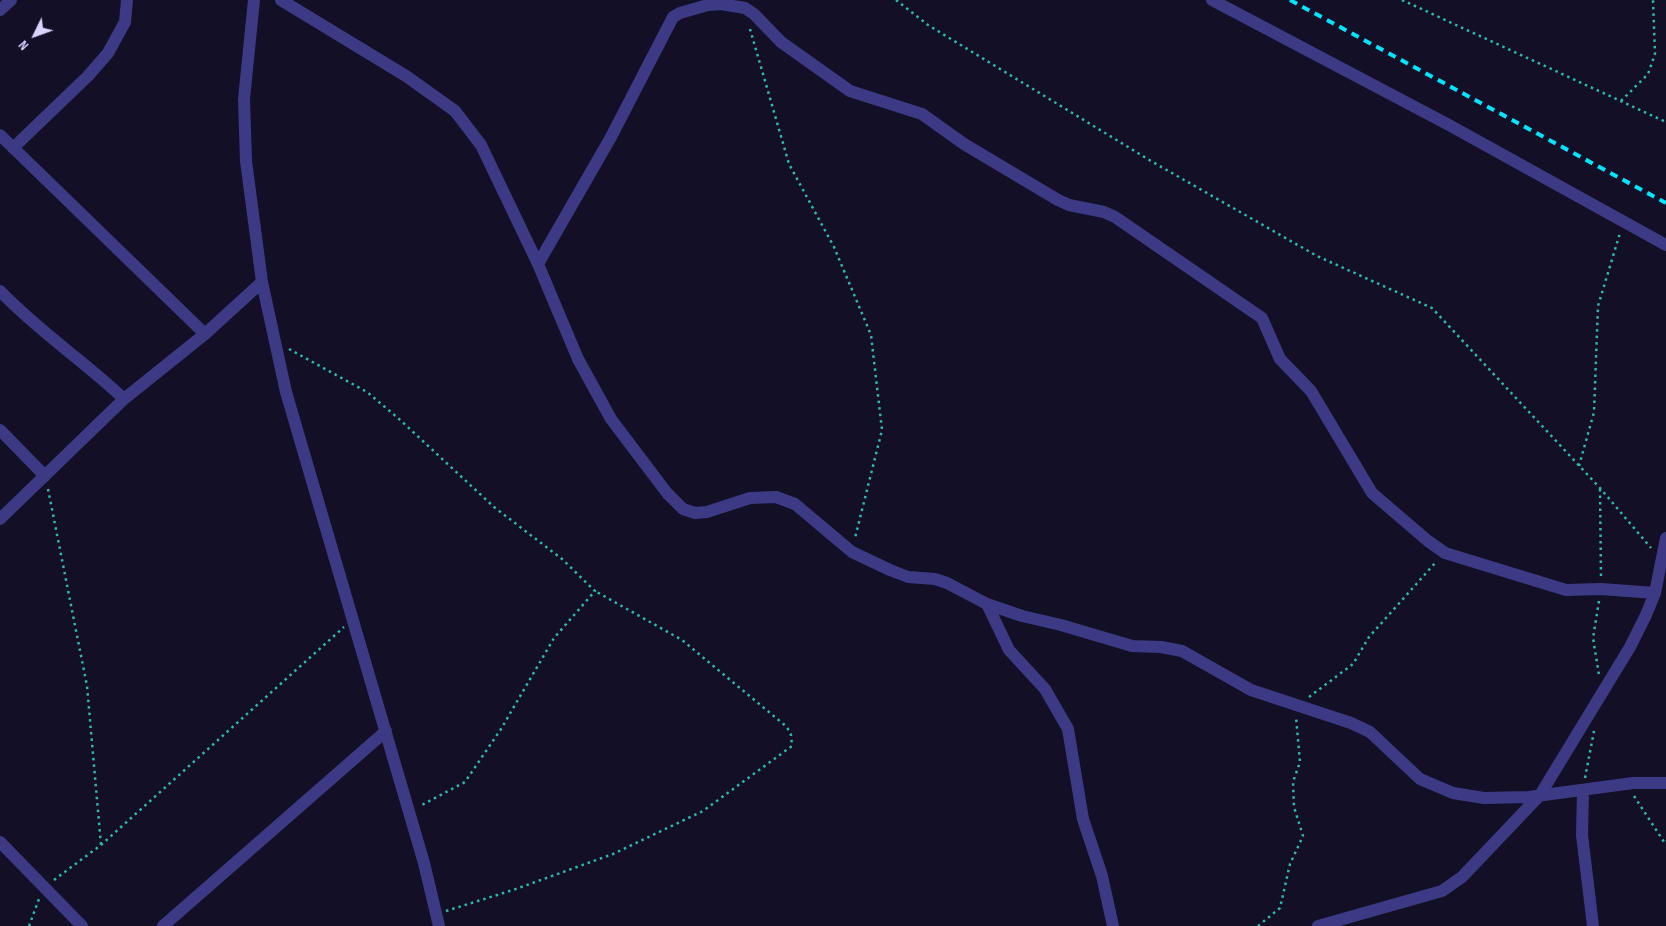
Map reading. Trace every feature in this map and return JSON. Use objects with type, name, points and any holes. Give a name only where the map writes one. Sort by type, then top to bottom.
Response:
[{"type":"street","points":[[0,10],[10,0]]},
{"type":"street","points":[[13,148],[88,76],[108,53],[125,22],[127,0]]},
{"type":"street","points":[[254,0],[244,99],[246,161],[262,282],[286,392],[386,732],[437,920]]},
{"type":"street","points":[[281,0],[406,76],[456,111],[481,145],[538,264],[578,360],[611,419],[667,493],[683,509],[695,513],[707,512],[750,498],[776,497],[795,504],[852,552],[872,563],[908,577],[934,579],[947,583],[987,604],[1005,611],[1061,625],[1110,641],[1132,646],[1161,646],[1182,651],[1250,690],[1351,723],[1370,732],[1420,779],[1453,793],[1484,798],[1583,791],[1626,784],[1666,783]]},
{"type":"street","points":[[1212,0],[1449,125],[1666,246]]},
{"type":"street","points":[[538,264],[639,86],[673,17],[680,13],[708,5],[721,4],[745,8],[754,14],[780,42],[835,81],[861,94],[922,114],[964,144],[1069,205],[1104,212],[1115,217],[1262,318],[1280,359],[1310,391],[1372,493],[1428,541],[1445,553],[1566,590],[1601,589],[1655,593]]},
{"type":"street","points":[[0,135],[205,334]]},
{"type":"street","points":[[0,519],[124,398],[205,334],[262,282]]},
{"type":"street","points":[[0,291],[28,319],[98,374],[124,398]]},
{"type":"street","points":[[0,430],[45,476]]},
{"type":"street","points":[[1318,926],[1442,891],[1452,885],[1489,850],[1540,795],[1630,647],[1655,593],[1660,559],[1666,538]]},
{"type":"street","points":[[987,604],[1009,650],[1045,689],[1068,729],[1082,819],[1102,876],[1113,926]]},
{"type":"street","points":[[162,926],[386,732]]},
{"type":"street","points":[[1583,791],[1582,835],[1593,926]]},
{"type":"street","points":[[0,842],[82,926]]},
{"type":"path","points":[[896,0],[928,25],[1159,166],[1317,256],[1432,308],[1600,488],[1660,559]]},
{"type":"path","points":[[1402,0],[1666,122]]},
{"type":"path","points":[[1621,101],[1648,74],[1652,65],[1655,54],[1653,0]]},
{"type":"path","points":[[745,8],[789,164],[834,247],[871,334],[882,430],[852,552]]},
{"type":"path","points":[[1580,466],[1594,412],[1598,306],[1624,222]]},
{"type":"path","points":[[276,343],[367,392],[398,418],[494,507],[562,559],[594,591],[682,640],[787,727],[792,735],[792,746],[703,811],[613,854],[437,920]]},
{"type":"path","points":[[45,476],[87,686],[101,845]]},
{"type":"path","points":[[1600,488],[1601,589],[1592,638],[1603,692]]},
{"type":"path","points":[[1258,926],[1280,908],[1290,864],[1303,836],[1294,807],[1293,782],[1300,762],[1295,705],[1352,664],[1369,637],[1445,553]]},
{"type":"path","points":[[417,808],[466,782],[506,722],[554,638],[594,591]]},
{"type":"path","points":[[29,926],[43,888],[101,845],[352,620]]},
{"type":"path","points":[[1583,791],[1595,727]]},
{"type":"path","points":[[1626,784],[1666,845]]},
{"type":"railway","points":[[1290,0],[1666,203]]}]
